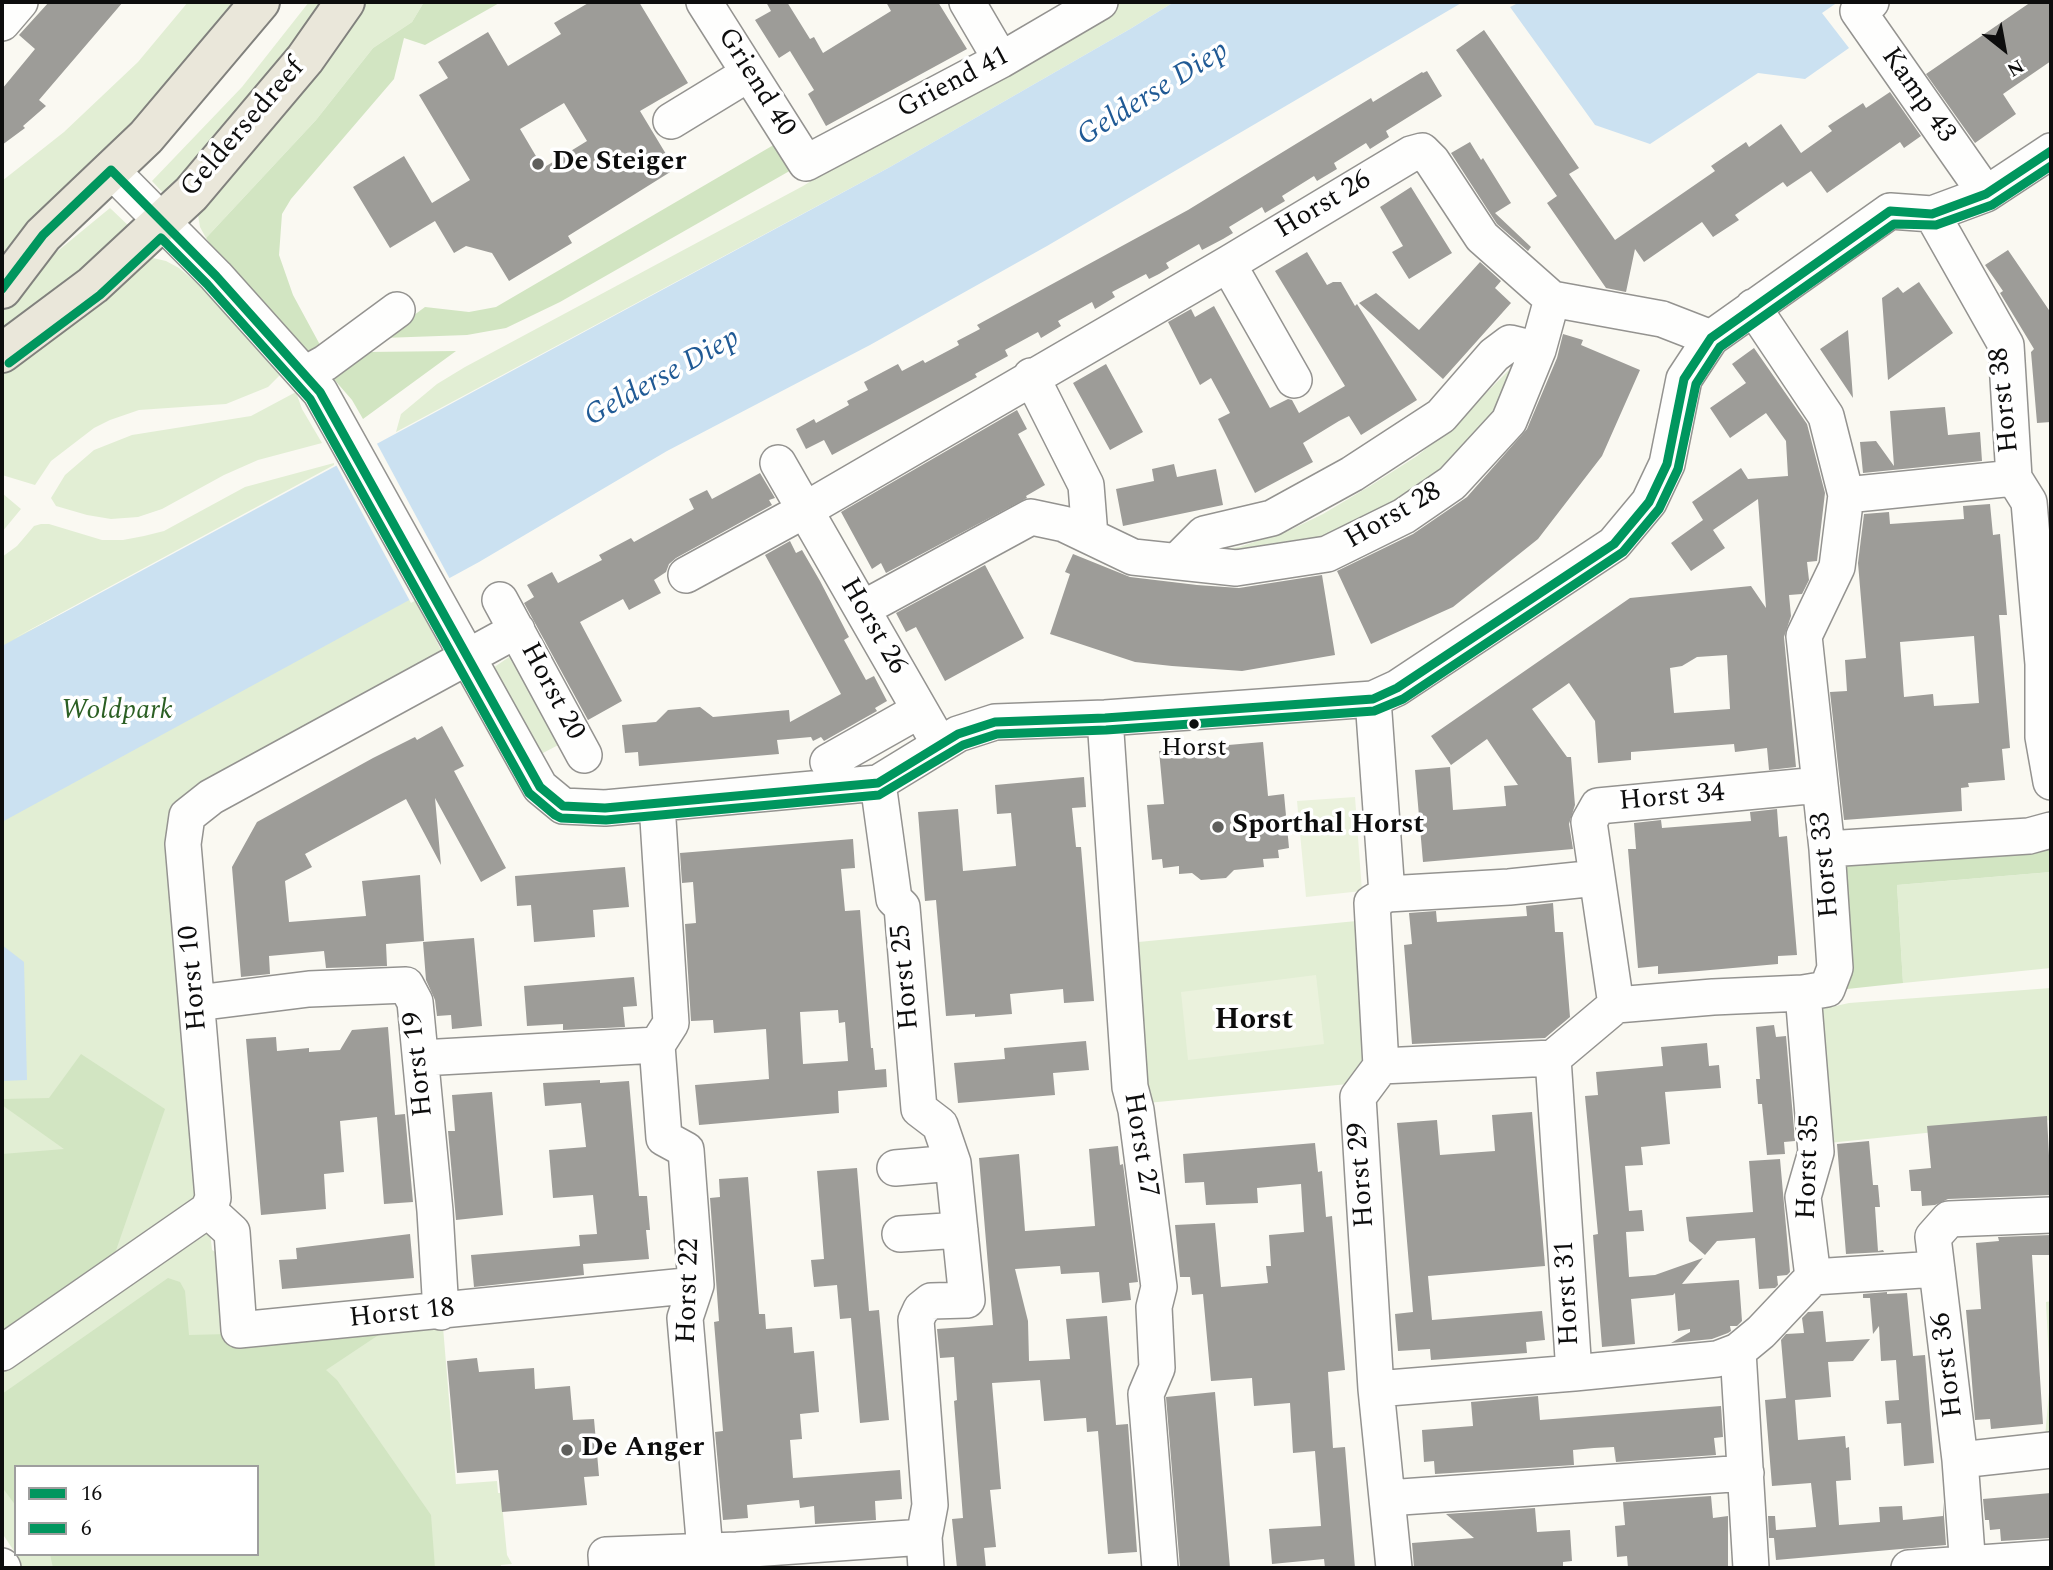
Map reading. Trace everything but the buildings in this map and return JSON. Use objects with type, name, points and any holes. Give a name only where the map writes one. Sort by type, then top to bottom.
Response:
[{"type":"main road","points":[[2,289],[43,235],[146,137],[260,2]]},
{"type":"main road","name":"Geldersedreef","points":[[2,353],[93,285],[191,194],[305,59],[345,2]]},
{"type":"street","points":[[2,23],[20,2]]},
{"type":"street","name":"Griend 40","points":[[704,2],[806,163]]},
{"type":"street","points":[[967,2],[1000,60]]},
{"type":"street","name":"Griend 41","points":[[806,163],[1000,60],[1100,2]]},
{"type":"street","name":"Kamp 43","points":[[1871,2],[1858,11],[1986,194]]},
{"type":"street","points":[[671,121],[748,74]]},
{"type":"street","name":"Horst 26","points":[[686,575],[805,510],[1031,376],[1228,264],[1411,154],[1422,151],[1432,161],[1482,237],[1552,299]]},
{"type":"street","points":[[1387,894],[1373,699],[1397,688],[1614,544],[1649,502],[1667,464],[1684,379],[1711,338],[1890,211],[1932,214],[1986,194],[2051,151]]},
{"type":"street","name":"Horst 20","points":[[111,170],[216,276],[305,374],[331,410],[465,657],[540,787],[563,806],[605,808],[878,783],[958,734],[995,722],[1105,718],[1373,699]]},
{"type":"street","name":"Horst 38","points":[[1932,214],[2006,345],[2031,493],[2051,782]]},
{"type":"street","points":[[1228,264],[1294,380]]},
{"type":"street","points":[[1552,299],[1662,319],[1711,338]]},
{"type":"street","name":"Horst 28","points":[[862,609],[1031,517],[1064,524],[1133,556],[1237,568],[1327,554],[1404,516],[1452,483],[1509,421],[1538,350],[1552,299]]},
{"type":"street","name":"Horst 33","points":[[1616,1005],[1803,993],[1827,989],[1835,968],[1827,849],[1804,636],[1837,567],[1846,495],[1826,416],[1754,307]]},
{"type":"street","points":[[305,374],[325,363],[397,310]]},
{"type":"street","name":"Horst 28","points":[[1177,561],[1204,534],[1272,518],[1352,474],[1441,416],[1494,355],[1510,343],[1538,350]]},
{"type":"street","points":[[1031,376],[1086,485],[1090,536]]},
{"type":"street","name":"Horst 26","points":[[778,463],[940,745]]},
{"type":"street","name":"Horst 38","points":[[1846,495],[2031,493]]},
{"type":"street","name":"Horst 20","points":[[500,600],[584,755]]},
{"type":"street","name":"Horst 20","points":[[465,657],[517,630]]},
{"type":"street","name":"Horst 10","points":[[208,1210],[213,1198],[183,844],[187,816],[211,797],[465,657]]},
{"type":"street","points":[[828,762],[920,710]]},
{"type":"street","name":"Horst 27","points":[[1105,718],[1130,1087],[1136,1110],[1159,1287],[1154,1307],[1157,1368],[1146,1394],[1160,1568]]},
{"type":"street","name":"Horst 25","points":[[705,1551],[799,1545],[925,1553],[930,1504],[916,1320],[921,1309],[931,1301],[967,1300],[953,1163],[940,1125],[919,1109],[902,907],[894,898],[878,783]]},
{"type":"street","name":"Horst 34","points":[[1616,1005],[1589,822],[1598,806],[1819,785]]},
{"type":"street","name":"Horst 22","points":[[657,804],[671,1023],[657,1045],[664,1138],[686,1150],[696,1285],[685,1318],[705,1551]]},
{"type":"street","points":[[1827,849],[2029,836],[2051,831]]},
{"type":"street","points":[[1597,878],[1508,887],[1387,894],[1372,903],[1381,1066],[1553,1058],[1616,1005]]},
{"type":"street","name":"Horst 19","points":[[197,1003],[309,989],[406,985],[415,1002],[441,1312]]},
{"type":"street","name":"Horst 35","points":[[1803,993],[1816,1152],[1803,1197],[1813,1278]]},
{"type":"street","points":[[421,1059],[657,1045]]},
{"type":"street","name":"Horst 31","points":[[1376,1389],[1574,1373],[1553,1058]]},
{"type":"street","name":"Horst 29","points":[[1381,1066],[1358,1097],[1376,1389],[1394,1568]]},
{"type":"street","points":[[895,1168],[953,1163]]},
{"type":"street","points":[[2,1353],[208,1210]]},
{"type":"street","name":"Horst 18","points":[[208,1210],[232,1231],[239,1330],[696,1285]]},
{"type":"street","name":"Horst 36","points":[[1968,1566],[1960,1460],[1933,1237],[1949,1219],[2051,1215]]},
{"type":"street","points":[[900,1234],[960,1230]]},
{"type":"street","points":[[1574,1373],[1717,1359],[1738,1351],[1761,1332],[1813,1278],[1937,1269]]},
{"type":"street","points":[[1738,1351],[1751,1568]]},
{"type":"street","points":[[1960,1460],[2051,1450]]},
{"type":"street","points":[[1387,1498],[1746,1473]]},
{"type":"street","points":[[607,1568],[606,1555],[705,1551]]},
{"type":"street","points":[[1909,1568],[1968,1566],[2051,1558]]},
{"type":"green space","points":[[188,2],[258,2],[2,274],[2,181],[64,132],[138,62]]},
{"type":"green space","points":[[309,2],[332,2],[165,195],[152,181],[242,87]]},
{"type":"green space","points":[[364,2],[424,2],[412,22],[373,48],[316,120],[206,238],[200,227],[199,204],[314,69]]},
{"type":"green space","points":[[424,2],[501,2],[425,45],[404,38],[394,79],[291,199],[282,214],[279,255],[293,295],[319,343],[321,363],[280,330],[206,238],[316,120],[373,48],[412,22]]},
{"type":"green space","points":[[1113,2],[1174,2],[890,167],[396,432],[401,414],[437,384],[465,367],[803,186],[1048,36]]},
{"type":"green space","points":[[777,143],[793,169],[560,302],[506,328],[467,335],[383,338],[425,307],[469,312],[496,307]]},
{"type":"green space","points":[[110,208],[132,229],[107,252],[2,331],[2,308],[48,259]]},
{"type":"green space","points":[[153,258],[179,268],[218,301],[283,372],[268,387],[226,404],[139,410],[110,420],[94,428],[51,461],[35,485],[2,475],[2,361],[142,259]]},
{"type":"green space","points":[[456,351],[363,419],[352,400],[332,377],[365,352]]},
{"type":"green space","points":[[1524,355],[1485,426],[1435,478],[1376,519],[1288,551],[1210,551],[1239,547],[1288,531],[1370,486],[1417,456],[1448,431]]},
{"type":"green space","points":[[296,392],[302,409],[322,443],[258,460],[162,509],[138,517],[111,519],[87,515],[56,506],[51,498],[65,475],[94,450],[132,435],[251,416]]},
{"type":"green space","name":"Woldpark","points":[[334,463],[13,639],[349,467],[447,662],[197,796],[207,1202],[212,1250],[219,1254],[225,1334],[443,1327],[456,1484],[497,1481],[498,1493],[501,1493],[507,1555],[512,1564],[501,1565],[500,1568],[10,1568],[20,1560],[17,1556],[259,1556],[259,1465],[14,1465],[14,1551],[2,1533],[2,557],[17,546],[34,526],[41,524],[102,540],[144,536],[164,531],[245,487]]},
{"type":"green space","points":[[2,493],[21,509],[2,532]]},
{"type":"green space","points":[[518,651],[568,740],[541,754],[487,672]]},
{"type":"green space","points":[[1355,797],[1362,891],[1306,897],[1297,801]]},
{"type":"green space","points":[[2051,843],[2051,872],[1897,885],[1903,983],[1847,989],[1839,858]]},
{"type":"green space","points":[[2051,872],[2051,968],[1903,983],[1897,885]]},
{"type":"green space","points":[[1367,920],[1372,1057],[1359,1083],[1147,1103],[1128,943]]},
{"type":"green space","points":[[1316,975],[1324,1044],[1188,1060],[1181,992]]},
{"type":"green space","points":[[2051,988],[2051,1120],[1829,1143],[1818,1010],[1849,1003]]},
{"type":"green space","points":[[81,1054],[165,1109],[104,1285],[2,1359],[2,1154],[64,1149],[2,1105],[2,1099],[49,1098]]},
{"type":"green space","points":[[168,1278],[180,1282],[185,1291],[189,1335],[386,1330],[326,1370],[337,1380],[431,1515],[435,1568],[53,1568],[50,1556],[259,1556],[259,1465],[14,1465],[14,1503],[2,1487],[2,1394]]},
{"type":"green space","points":[[2051,1301],[2051,1448],[2044,1448],[2050,1381],[2046,1302]]},
{"type":"water","name":"Gelderse Diep","points":[[1174,2],[1463,2],[1047,246],[870,345],[667,451],[479,562],[2,822],[2,646],[890,167]]},
{"type":"water","points":[[1520,2],[1838,2],[1822,13],[1849,48],[1805,79],[1758,73],[1650,144],[1595,125],[1510,7]]},
{"type":"water","points":[[2,945],[24,962],[27,1080],[2,1081]]},
{"type":"pier","points":[[375,440],[451,581],[411,603],[334,461]]},
{"type":"transit line","name":"16","points":[[2,289],[43,235],[111,170],[216,276],[320,392],[540,787],[563,806],[605,808],[878,783],[958,734],[995,722],[1105,718],[1373,699],[1397,688],[1614,544],[1649,502],[1667,464],[1684,379],[1711,338],[1890,211],[1932,214],[1986,194],[2051,151]]},
{"type":"transit line","name":"6","points":[[9,363],[100,295],[161,238],[207,284],[310,399],[529,793],[555,815],[561,818],[606,820],[879,795],[963,745],[997,734],[1106,730],[1374,711],[1403,699],[1623,552],[1659,509],[1678,469],[1696,384],[1720,347],[1894,224],[1936,225],[1992,205],[2051,166]]},
{"type":"place","name":"De Steiger","points":[[538,164]]},
{"type":"place","name":"Horst","points":[[1194,724]]},
{"type":"place","name":"Sporthal Horst","points":[[1218,827]]},
{"type":"place","name":"De Anger","points":[[567,1450]]},
{"type":"district","name":"Horst","points":[[1254,1022]]}]
